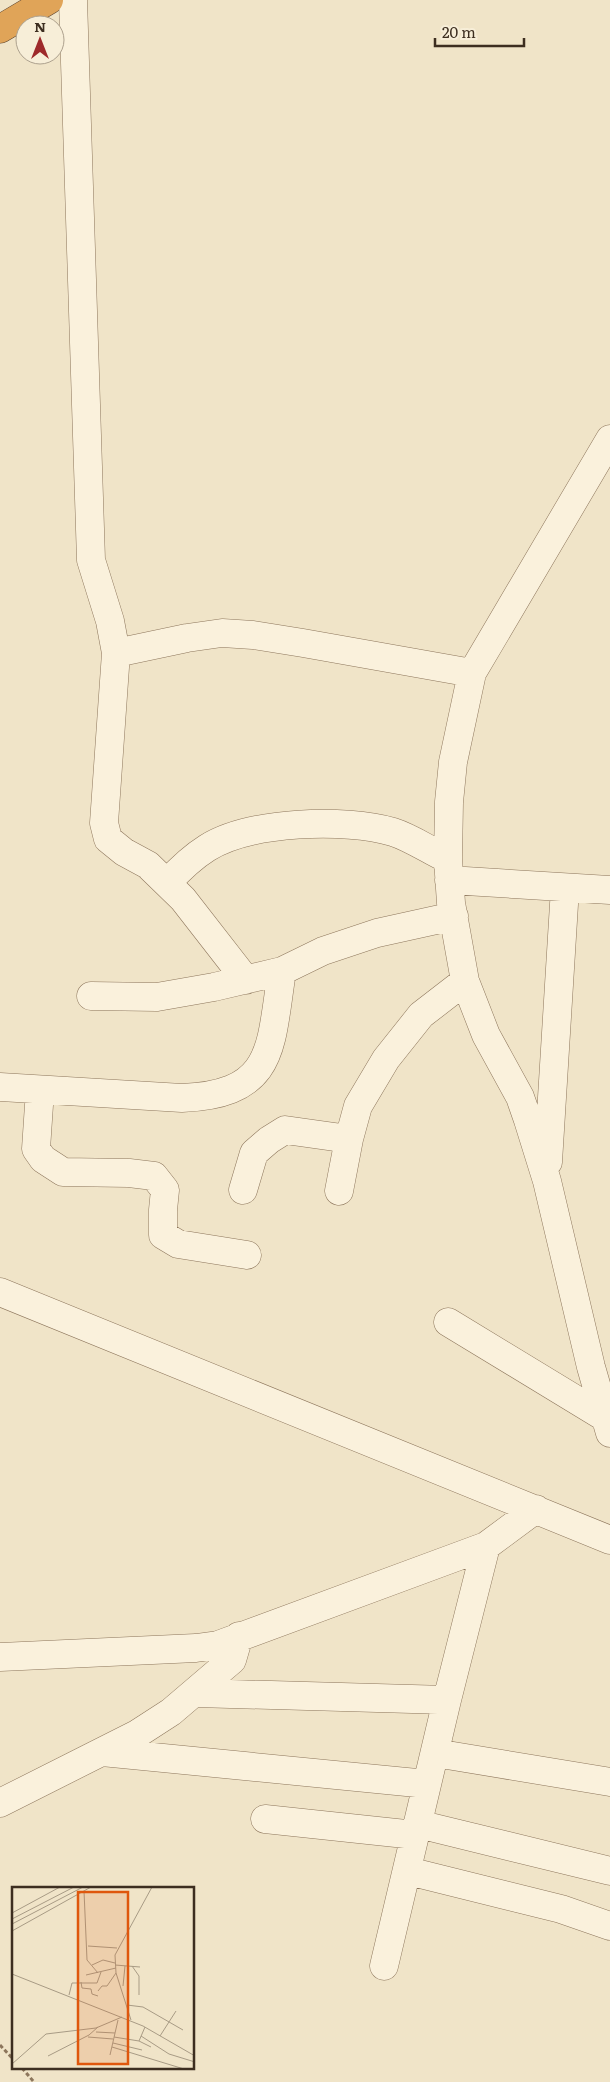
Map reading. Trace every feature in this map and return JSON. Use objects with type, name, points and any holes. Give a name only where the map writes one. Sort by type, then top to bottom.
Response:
[{"type":"highway","points":[[0,29],[49,0]]},
{"type":"street","points":[[73,0],[91,560],[110,621],[116,653],[104,822],[108,839],[124,852],[148,865],[183,899],[246,980]]},
{"type":"street","points":[[608,1425],[601,1367],[547,1181],[520,1097],[486,1035],[465,981],[455,932],[448,870],[449,802],[453,762],[472,674],[610,439]]},
{"type":"street","points":[[116,653],[187,638],[222,633],[253,635],[472,674]]},
{"type":"street","points":[[167,883],[186,863],[208,847],[238,835],[301,824],[333,824],[372,827],[395,833],[448,870],[565,888],[610,890]]},
{"type":"street","points":[[547,1181],[565,888]]},
{"type":"street","points":[[91,996],[156,996],[246,980],[282,971],[323,951],[377,933],[454,916]]},
{"type":"street","points":[[0,1087],[182,1098],[203,1098],[225,1093],[242,1085],[259,1070],[270,1044],[282,971]]},
{"type":"street","points":[[339,1191],[349,1139],[358,1106],[386,1059],[421,1015],[465,981]]},
{"type":"street","points":[[40,1090],[36,1150],[43,1159],[63,1172],[129,1173],[154,1176],[165,1190],[162,1210],[162,1235],[178,1244],[247,1255]]},
{"type":"street","points":[[242,1190],[254,1153],[269,1140],[285,1130],[349,1139]]},
{"type":"street","points":[[0,1292],[610,1540]]},
{"type":"street","points":[[448,1322],[608,1425]]},
{"type":"street","points":[[0,1657],[196,1648],[218,1645],[486,1546],[536,1509]]},
{"type":"street","points":[[384,1966],[447,1700],[486,1546]]},
{"type":"street","points":[[0,1803],[102,1752],[158,1721],[196,1693],[232,1660],[239,1636]]},
{"type":"street","points":[[196,1693],[447,1700]]},
{"type":"street","points":[[102,1752],[427,1784]]},
{"type":"street","points":[[435,1753],[610,1782]]},
{"type":"street","points":[[265,1819],[417,1829],[610,1871]]},
{"type":"street","points":[[408,1871],[561,1909],[610,1926]]},
{"type":"path","points":[[0,2045],[12,2058]]},
{"type":"path","points":[[24,2070],[34,2082]]}]
